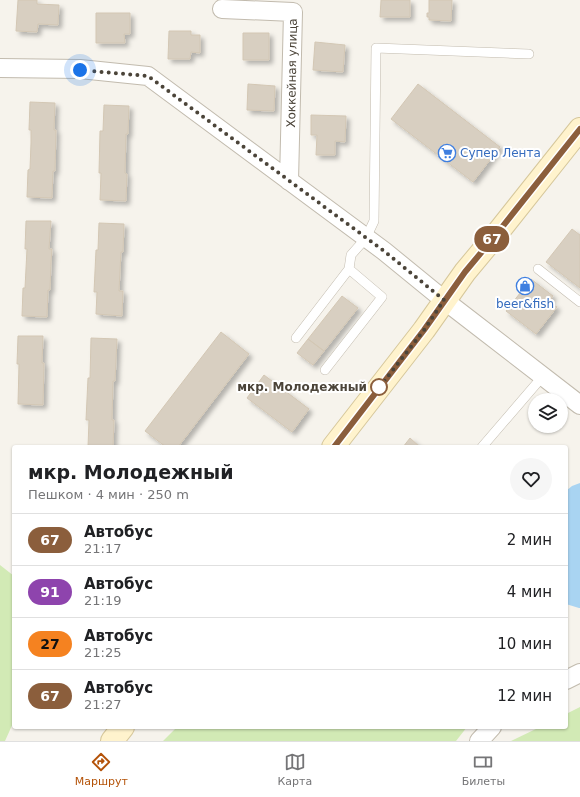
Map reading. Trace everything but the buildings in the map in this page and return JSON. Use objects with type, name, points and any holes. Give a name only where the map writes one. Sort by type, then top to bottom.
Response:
[{"type":"street","name":"Хоккейная улица","points":[[222,9],[293,12],[289,181]]},
{"type":"street","points":[[0,68],[80,70],[148,76],[384,251],[444,300],[579,402]]},
{"type":"street","points":[[336,445],[424,330],[465,272],[580,129]]},
{"type":"street","points":[[568,679],[580,673]]},
{"type":"street","points":[[112,741],[121,729]]},
{"type":"street","points":[[479,741],[490,729]]},
{"type":"lane","points":[[296,338],[349,269],[351,255],[366,238],[374,221],[376,48],[528,54]]},
{"type":"lane","points":[[326,370],[382,297],[349,269]]},
{"type":"lane","points":[[538,269],[580,302]]},
{"type":"lane","points":[[484,445],[544,376]]},
{"type":"green space","points":[[0,565],[12,574],[12,725],[5,741],[0,741]]},
{"type":"green space","points":[[580,707],[580,741],[511,741],[536,729],[568,729],[568,713]]},
{"type":"green space","points":[[175,729],[465,729],[456,741],[163,741]]},
{"type":"water","points":[[580,483],[580,608],[568,605],[568,489]]},
{"type":"bus line","name":"67","points":[[336,445],[424,330],[465,272],[580,129]]},
{"type":"place","name":"Супер Лента","points":[[447,153]]},
{"type":"place","name":"beer&fish","points":[[525,286]]},
{"type":"place","name":"мкр. Молодежный","points":[[379,387]]},
{"type":"route","points":[[80,70],[148,76],[384,251],[444,300],[424,330],[375,393],[379,387]]}]
